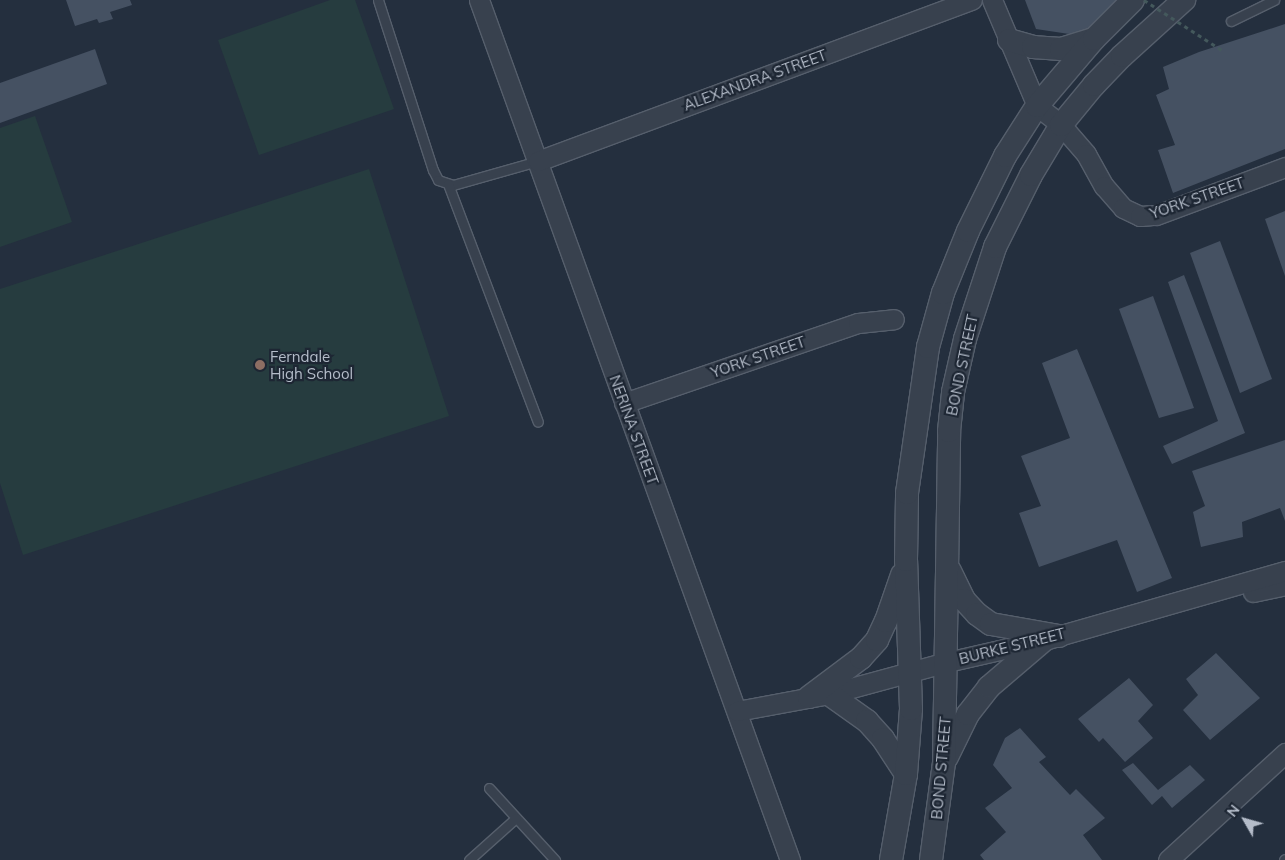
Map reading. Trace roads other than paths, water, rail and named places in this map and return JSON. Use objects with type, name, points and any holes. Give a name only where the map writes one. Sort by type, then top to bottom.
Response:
[{"type":"street","name":"NERINA STREET","points":[[479,0],[790,860]]},
{"type":"street","name":"ALEXANDRA STREET","points":[[538,161],[972,0]]},
{"type":"street","points":[[992,0],[1037,106],[1061,125]]},
{"type":"street","points":[[891,860],[906,774],[911,671],[906,560],[907,493],[928,347],[943,293],[972,222],[1005,156],[1037,106],[1094,39],[1133,0]]},
{"type":"street","name":"BOND STREET","points":[[931,860],[944,762],[949,431],[953,392],[966,339],[995,247],[1030,175],[1061,125],[1094,85],[1122,56],[1184,0]]},
{"type":"street","points":[[1009,40],[1033,47],[1061,49],[1094,39]]},
{"type":"street","name":"YORK STREET","points":[[1061,125],[1086,154],[1104,186],[1123,208],[1140,216],[1156,214],[1285,167]]},
{"type":"street","name":"YORK STREET","points":[[624,404],[858,323],[894,319]]},
{"type":"street","points":[[906,560],[894,601],[877,640],[861,658],[819,696],[867,721],[883,739],[906,774]]},
{"type":"street","points":[[948,566],[964,600],[977,614],[991,624],[1052,638]]},
{"type":"street","name":"BURKE STREET","points":[[736,710],[819,696],[947,662],[1052,638],[1285,571]]},
{"type":"street","points":[[1217,590],[1257,591],[1285,585]]},
{"type":"street","points":[[944,762],[968,714],[989,687],[1052,638]]},
{"type":"street","points":[[1168,860],[1285,754]]},
{"type":"lane","points":[[378,0],[433,170],[438,180],[453,185],[538,161]]},
{"type":"lane","points":[[1231,22],[1274,0]]},
{"type":"lane","points":[[448,184],[538,422]]},
{"type":"lane","points":[[489,788],[555,860]]},
{"type":"lane","points":[[469,860],[516,818]]},
{"type":"place","name":"Ferndale High School","points":[[260,365]]}]
